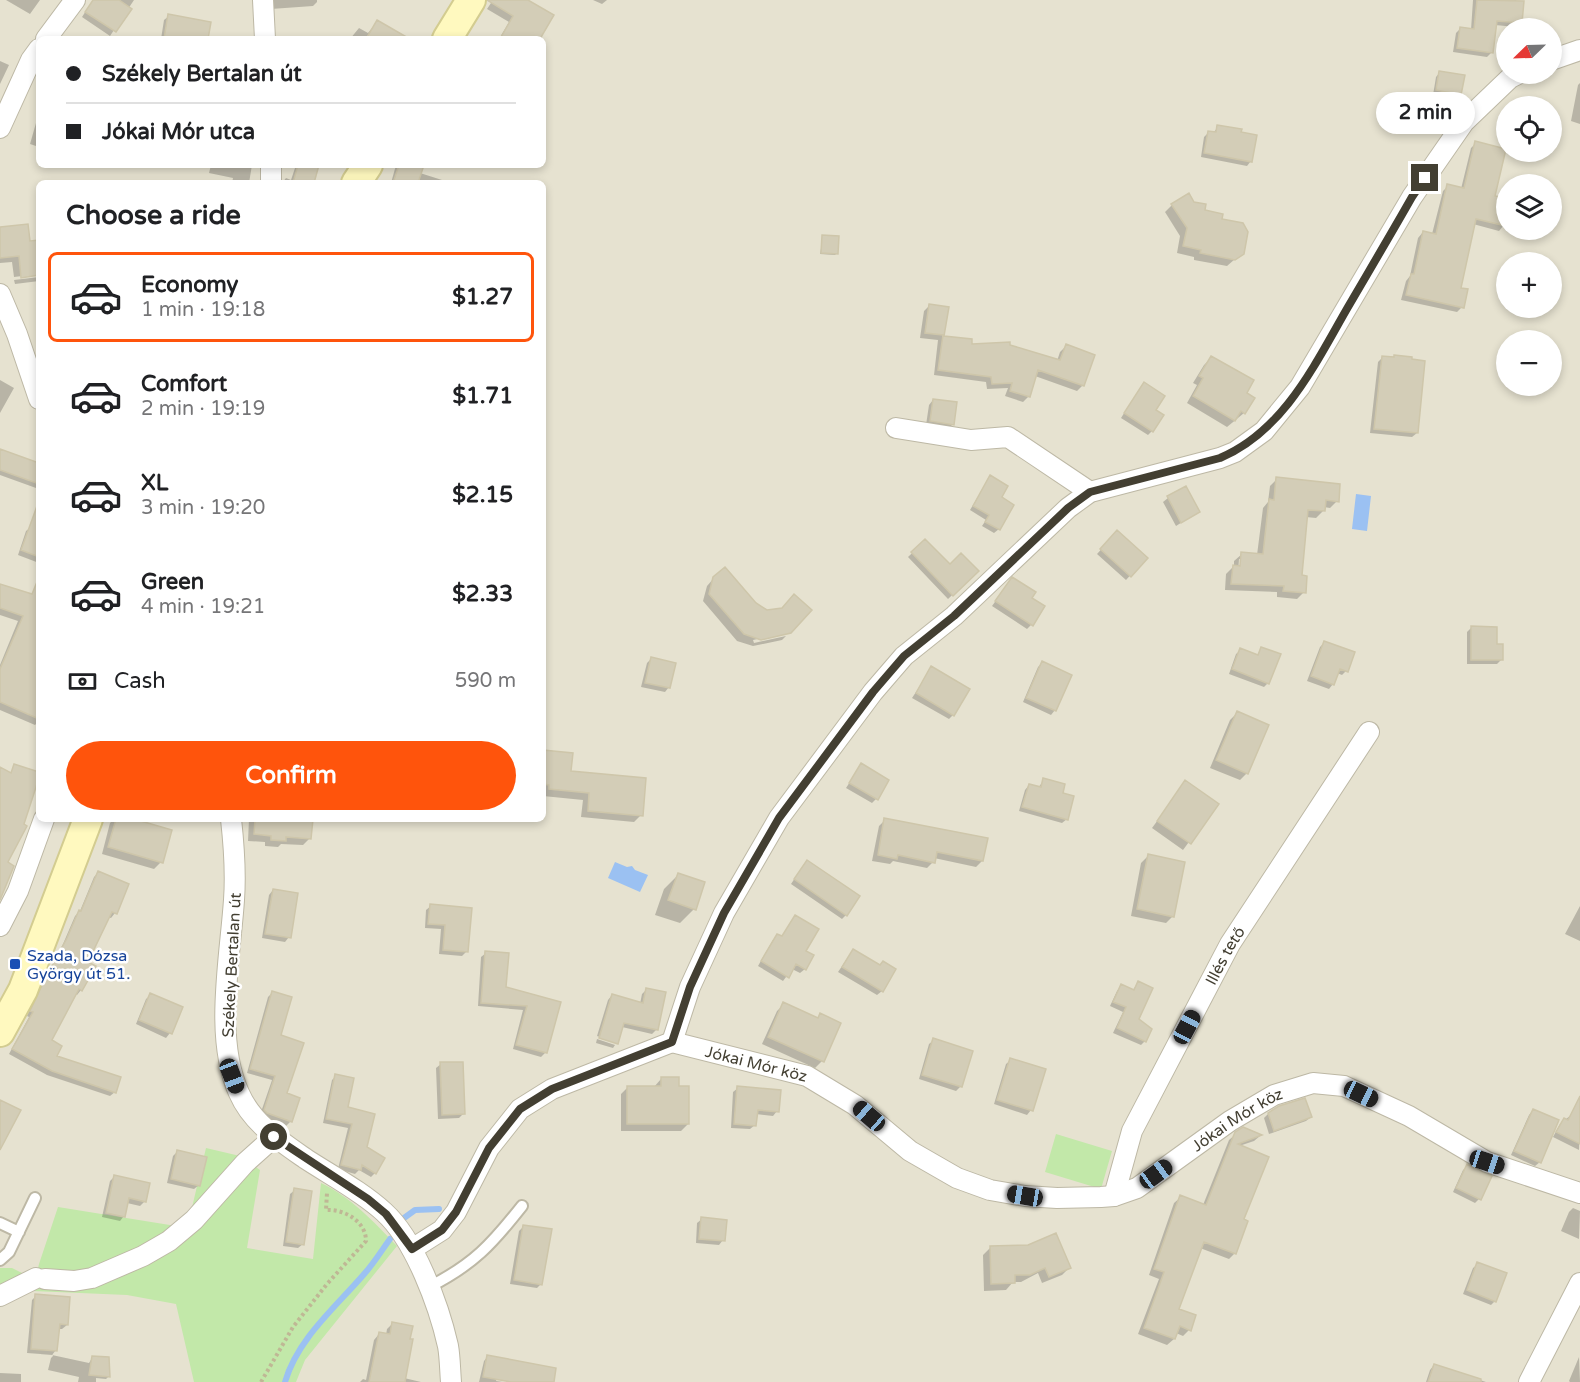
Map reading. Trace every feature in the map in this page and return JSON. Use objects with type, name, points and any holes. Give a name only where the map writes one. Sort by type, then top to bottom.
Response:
[{"type":"main road","points":[[449,36],[471,0]]},
{"type":"main road","points":[[0,1032],[23,990],[87,822]]},
{"type":"street","points":[[48,36],[75,0]]},
{"type":"street","points":[[263,0],[265,36]]},
{"type":"street","points":[[1562,56],[1580,50]]},
{"type":"street","points":[[0,128],[36,53]]},
{"type":"street","points":[[412,1249],[442,1230],[456,1212],[489,1148],[520,1109],[552,1089],[672,1042],[690,987],[724,913],[779,818],[873,692],[904,656],[954,616],[1068,508],[1090,492],[1220,458],[1235,452],[1264,431],[1300,387],[1412,197],[1464,122],[1504,84]]},
{"type":"street","points":[[0,294],[36,391]]},
{"type":"street","points":[[896,428],[971,440],[1008,436],[1090,492]]},
{"type":"street","name":"Illés tető","points":[[1114,1196],[1132,1131],[1230,944],[1369,732]]},
{"type":"street","points":[[0,926],[18,891],[43,822]]},
{"type":"street","name":"Székely Bertalan út","points":[[231,822],[235,851],[234,897],[225,1020],[228,1059],[239,1094],[249,1112],[274,1137],[368,1199],[386,1214],[412,1249],[429,1287],[448,1346],[451,1382]]},
{"type":"street","name":"Jókai Mór köz","points":[[672,1042],[807,1076],[855,1105],[910,1151],[957,1178],[990,1190],[1057,1198],[1114,1196],[1137,1188],[1230,1121],[1274,1095],[1313,1083],[1344,1086],[1409,1116],[1487,1162],[1580,1193]]},
{"type":"street","points":[[0,1296],[40,1278],[74,1281],[92,1278],[143,1256],[169,1240],[194,1220],[245,1163],[274,1137]]},
{"type":"street","points":[[1529,1382],[1580,1283]]},
{"type":"lane","points":[[0,1260],[9,1252],[35,1198]]},
{"type":"lane","points":[[429,1287],[466,1267],[494,1241],[522,1206]]},
{"type":"lane","points":[[0,1223],[19,1232]]},
{"type":"path","points":[[261,1382],[292,1327],[366,1241],[363,1227],[350,1215],[326,1209],[330,1175]]},
{"type":"shaded area","points":[[0,0],[1580,0],[1580,1382],[0,1382]]},
{"type":"green space","points":[[1056,1134],[1112,1151],[1101,1189],[1045,1172]]},
{"type":"green space","points":[[206,1148],[240,1156],[260,1170],[247,1248],[313,1259],[321,1183],[352,1203],[397,1246],[305,1360],[296,1382],[194,1382],[176,1304],[127,1295],[33,1291],[39,1264],[58,1207],[176,1226],[190,1216]]},
{"type":"green space","points":[[0,1268],[12,1268],[30,1277],[0,1289]]},
{"type":"water","points":[[1356,494],[1371,496],[1367,531],[1352,529]]},
{"type":"water","points":[[615,862],[627,867],[632,866],[635,870],[648,875],[640,892],[608,878]]},
{"type":"building","points":[[93,0],[119,0],[132,9],[116,32],[85,12]]},
{"type":"building","points":[[487,0],[528,0],[554,15],[542,36],[502,36],[513,16]]},
{"type":"building","points":[[1477,0],[1524,1],[1522,18],[1496,18],[1493,53],[1457,48],[1460,27],[1474,29]]},
{"type":"building","points":[[168,14],[211,22],[209,36],[164,36]]},
{"type":"building","points":[[377,20],[405,36],[368,36]]},
{"type":"building","points":[[1439,71],[1465,75],[1461,95],[1436,90]]},
{"type":"building","points":[[1217,125],[1242,129],[1241,132],[1257,135],[1252,162],[1204,153],[1208,131],[1216,132]]},
{"type":"building","points":[[1475,141],[1496,146],[1496,162],[1503,162],[1500,174],[1496,174],[1496,224],[1476,219],[1461,288],[1468,289],[1464,308],[1406,295],[1411,274],[1414,274],[1423,231],[1436,234],[1447,184],[1464,188]]},
{"type":"building","points":[[297,168],[318,168],[315,180],[294,180]]},
{"type":"building","points":[[398,168],[423,168],[419,180],[394,180]]},
{"type":"building","points":[[1189,193],[1194,202],[1206,204],[1205,210],[1223,214],[1222,219],[1243,223],[1248,232],[1244,254],[1235,260],[1200,253],[1201,250],[1183,246],[1187,228],[1171,204]]},
{"type":"building","points":[[28,224],[30,241],[36,240],[36,276],[21,278],[19,256],[0,258],[0,227]]},
{"type":"building","points":[[822,235],[839,236],[838,254],[821,253]]},
{"type":"building","points":[[929,304],[949,307],[944,336],[972,339],[972,344],[1010,342],[1010,345],[1060,360],[1066,344],[1095,355],[1084,386],[1038,370],[1030,397],[1010,391],[1012,383],[992,384],[991,377],[938,370],[943,335],[925,333]]},
{"type":"building","points":[[1394,355],[1425,361],[1418,433],[1374,429],[1382,356],[1394,357]]},
{"type":"building","points":[[1211,356],[1254,380],[1247,393],[1255,398],[1245,414],[1241,411],[1235,421],[1193,396],[1203,378],[1199,376]]},
{"type":"building","points":[[1144,382],[1165,396],[1156,410],[1164,415],[1153,432],[1124,413]]},
{"type":"building","points":[[933,399],[957,402],[954,425],[930,421]]},
{"type":"building","points":[[0,449],[36,462],[36,483],[0,470]]},
{"type":"building","points":[[990,475],[1008,486],[1002,497],[1014,505],[1000,530],[985,522],[989,515],[973,506]]},
{"type":"building","points":[[1276,477],[1340,484],[1339,502],[1326,500],[1325,511],[1308,510],[1302,575],[1307,576],[1306,593],[1283,591],[1284,586],[1231,584],[1233,565],[1240,566],[1241,552],[1263,554],[1269,499],[1274,500]]},
{"type":"building","points":[[1186,486],[1200,512],[1181,523],[1167,496]]},
{"type":"building","points":[[36,509],[36,556],[21,550]]},
{"type":"building","points":[[1117,530],[1148,558],[1131,577],[1100,549]]},
{"type":"building","points":[[925,539],[950,564],[961,553],[979,571],[953,596],[911,552]]},
{"type":"building","points":[[725,567],[756,603],[767,610],[782,608],[794,594],[812,610],[791,633],[761,640],[744,634],[709,594],[713,577]]},
{"type":"building","points":[[1012,577],[1036,592],[1032,598],[1045,606],[1033,626],[995,601]]},
{"type":"building","points":[[0,584],[32,594],[36,584],[36,718],[0,702],[0,669],[23,616],[0,608]]},
{"type":"building","points":[[1471,626],[1497,627],[1497,644],[1503,644],[1503,660],[1471,660]]},
{"type":"building","points":[[1324,641],[1355,652],[1348,672],[1340,669],[1334,685],[1311,676]]},
{"type":"building","points":[[1261,647],[1281,654],[1269,684],[1232,669],[1240,648],[1258,655]]},
{"type":"building","points":[[651,657],[676,663],[670,688],[645,683]]},
{"type":"building","points":[[1042,661],[1072,675],[1056,711],[1026,698]]},
{"type":"building","points":[[931,666],[970,689],[954,716],[916,693]]},
{"type":"building","points":[[1237,711],[1269,725],[1248,774],[1216,760]]},
{"type":"building","points":[[546,750],[573,753],[571,771],[646,778],[643,816],[588,811],[589,793],[549,789],[549,785],[546,784]]},
{"type":"building","points":[[861,763],[889,780],[878,800],[849,783]]},
{"type":"building","points":[[14,764],[36,771],[36,787],[24,824],[27,826],[8,862],[14,866],[0,900],[0,767],[11,773]]},
{"type":"building","points":[[1043,778],[1065,784],[1063,793],[1074,796],[1068,820],[1022,807],[1029,784],[1041,787]]},
{"type":"building","points":[[1185,780],[1219,804],[1191,844],[1157,821]]},
{"type":"building","points":[[884,818],[988,838],[983,861],[937,852],[935,863],[898,855],[897,859],[878,855]]},
{"type":"building","points":[[115,822],[144,822],[172,830],[163,863],[108,847]]},
{"type":"building","points":[[255,822],[313,822],[311,839],[286,837],[286,841],[271,840],[271,836],[254,834]]},
{"type":"building","points":[[1148,854],[1185,862],[1174,917],[1137,909]]},
{"type":"building","points":[[807,860],[860,896],[847,916],[794,879]]},
{"type":"building","points":[[98,871],[129,884],[117,914],[112,912],[88,962],[96,966],[82,991],[79,989],[52,1040],[62,1046],[57,1056],[121,1077],[116,1093],[52,1071],[12,1049],[33,1012],[30,1011],[79,910],[81,911]]},
{"type":"building","points":[[678,873],[705,882],[696,910],[668,900]]},
{"type":"building","points":[[273,889],[298,893],[291,938],[265,934]]},
{"type":"building","points":[[430,904],[472,908],[468,952],[443,950],[445,925],[428,924]]},
{"type":"building","points":[[795,915],[819,929],[806,951],[814,955],[806,970],[796,964],[789,978],[761,961],[777,934],[782,936]]},
{"type":"building","points":[[853,949],[880,965],[883,961],[896,969],[883,992],[842,967]]},
{"type":"building","points":[[485,951],[509,953],[506,987],[561,1002],[547,1053],[516,1045],[527,1006],[481,1003]]},
{"type":"building","points":[[1138,981],[1153,988],[1139,1019],[1152,1029],[1146,1042],[1117,1028],[1126,1007],[1113,1002],[1121,984],[1134,990]]},
{"type":"building","points":[[646,988],[666,992],[658,1030],[624,1023],[618,1044],[599,1038],[612,994],[643,1003]]},
{"type":"building","points":[[272,991],[292,997],[281,1035],[304,1043],[287,1093],[300,1098],[292,1122],[264,1110],[275,1076],[250,1069]]},
{"type":"building","points":[[150,993],[183,1007],[172,1034],[139,1020]]},
{"type":"building","points":[[783,1002],[818,1018],[820,1013],[841,1023],[824,1062],[768,1037]]},
{"type":"building","points":[[933,1038],[973,1051],[962,1087],[922,1075]]},
{"type":"building","points":[[1010,1058],[1046,1069],[1033,1111],[997,1100]]},
{"type":"building","points":[[440,1062],[463,1062],[465,1114],[442,1115]]},
{"type":"building","points":[[335,1074],[354,1078],[348,1107],[375,1114],[367,1147],[385,1158],[376,1174],[362,1165],[361,1170],[341,1165],[352,1124],[326,1119]]},
{"type":"building","points":[[661,1077],[679,1077],[679,1086],[689,1086],[689,1124],[627,1124],[627,1086],[661,1086]]},
{"type":"building","points":[[737,1086],[781,1090],[779,1112],[758,1110],[756,1126],[734,1124]]},
{"type":"building","points":[[1580,1096],[1580,1144],[1556,1132],[1564,1118],[1568,1120]]},
{"type":"building","points":[[1305,1098],[1312,1117],[1274,1131],[1268,1113],[1279,1106]]},
{"type":"building","points":[[0,1100],[21,1110],[0,1150]]},
{"type":"building","points":[[1533,1109],[1559,1120],[1541,1163],[1514,1151]]},
{"type":"building","points":[[1243,1127],[1262,1135],[1238,1144],[1269,1157],[1244,1219],[1248,1221],[1236,1254],[1204,1242],[1179,1309],[1196,1315],[1191,1331],[1180,1326],[1175,1339],[1144,1328],[1164,1272],[1154,1269],[1180,1195],[1206,1205],[1235,1132]]},
{"type":"building","points":[[177,1150],[207,1157],[200,1186],[171,1179]]},
{"type":"building","points":[[1467,1164],[1492,1176],[1481,1200],[1456,1188]]},
{"type":"building","points":[[114,1175],[150,1183],[146,1202],[129,1198],[125,1217],[106,1213]]},
{"type":"building","points":[[294,1188],[312,1191],[304,1245],[286,1242]]},
{"type":"building","points":[[701,1217],[727,1220],[725,1241],[699,1239]]},
{"type":"building","points":[[523,1225],[552,1229],[542,1285],[514,1280]]},
{"type":"building","points":[[1056,1233],[1071,1268],[1049,1277],[1045,1268],[1030,1275],[1015,1275],[1015,1283],[991,1284],[990,1246],[1028,1245]]},
{"type":"building","points":[[1477,1262],[1507,1273],[1496,1302],[1467,1290]]},
{"type":"building","points":[[35,1294],[70,1297],[68,1325],[60,1324],[57,1351],[31,1349]]},
{"type":"building","points":[[392,1322],[413,1326],[410,1339],[413,1339],[405,1382],[369,1382],[379,1332],[390,1334]]},
{"type":"building","points":[[487,1355],[556,1368],[554,1382],[511,1382],[483,1377]]},
{"type":"building","points":[[92,1356],[109,1357],[110,1377],[89,1375]]},
{"type":"building","points":[[1434,1364],[1481,1379],[1481,1382],[1428,1382]]},
{"type":"waterway","points":[[404,1218],[415,1210],[439,1209]]},
{"type":"waterway","points":[[285,1382],[291,1366],[308,1337],[368,1269],[390,1239]]},
{"type":"place","name":"Szada, Dózsa György út 51.","points":[[15,964]]},
{"type":"route","points":[[274,1137],[368,1199],[386,1214],[412,1249],[442,1230],[456,1212],[489,1148],[520,1109],[552,1089],[672,1042],[690,987],[724,913],[779,818],[873,692],[904,656],[954,616],[1068,508],[1090,492],[1220,458],[1235,452],[1264,431],[1300,387],[1425,178]]}]
